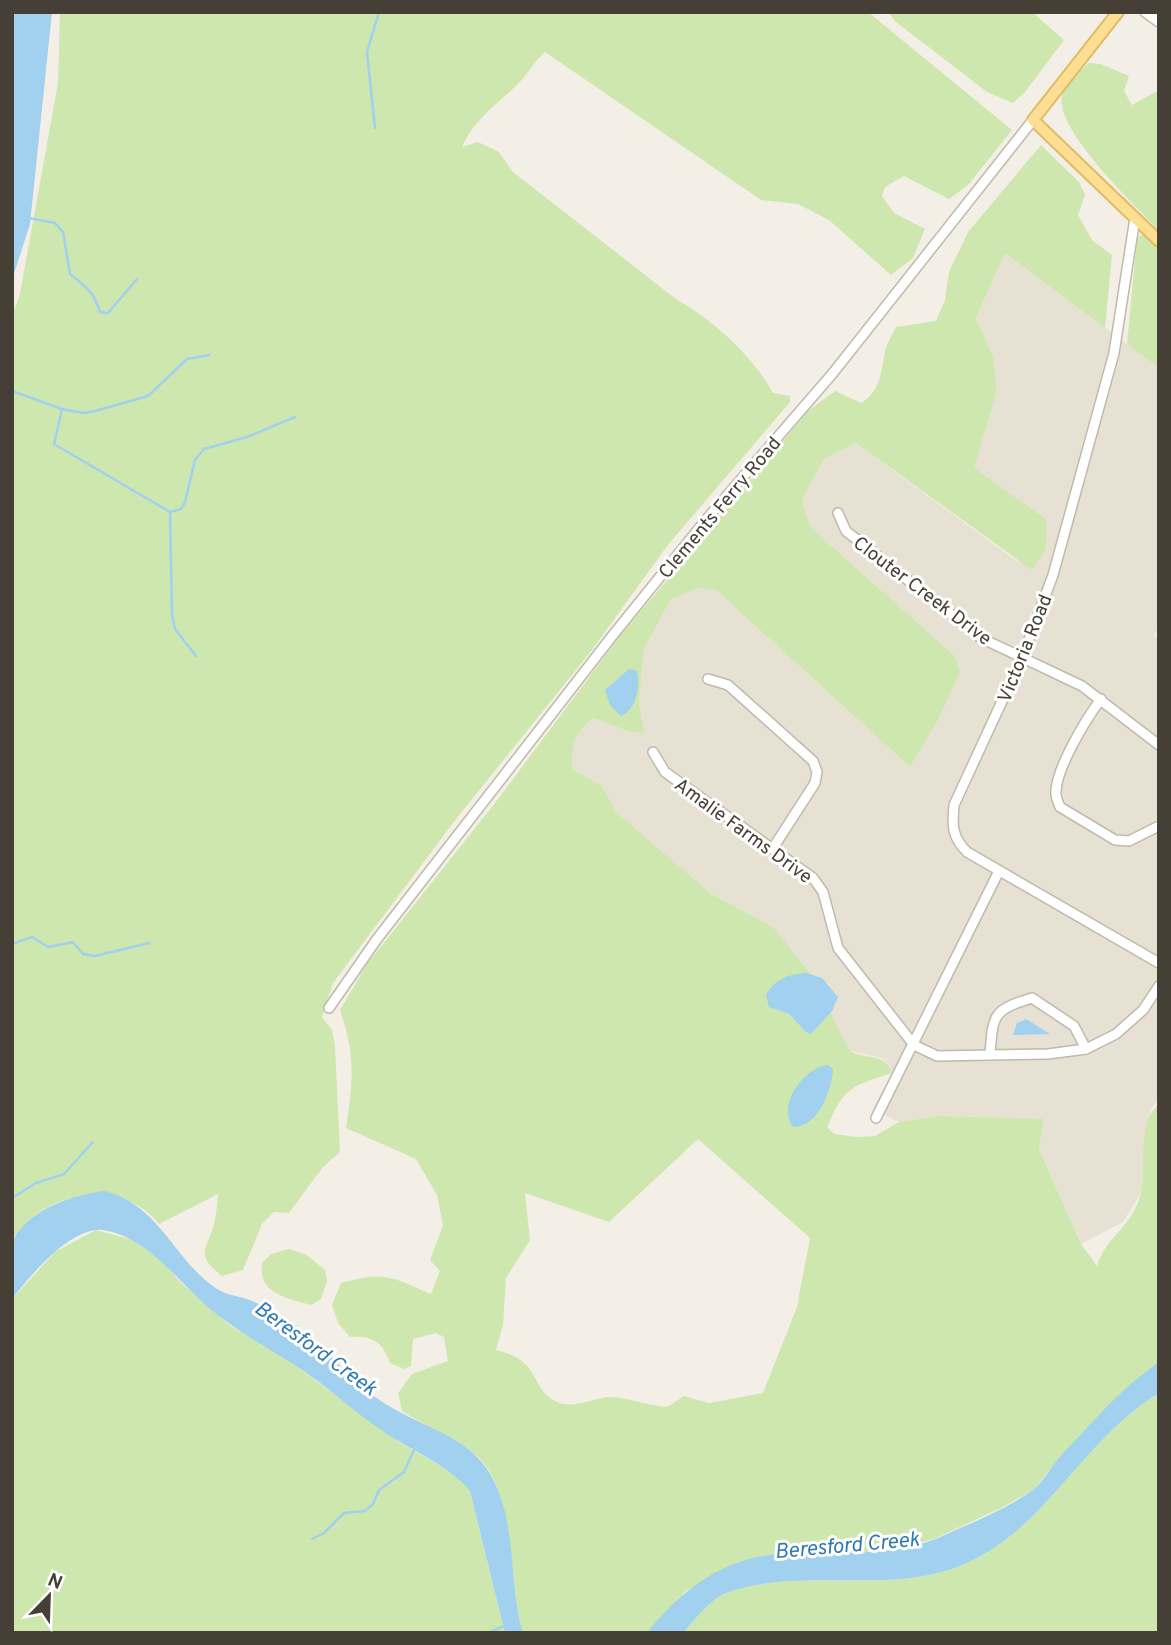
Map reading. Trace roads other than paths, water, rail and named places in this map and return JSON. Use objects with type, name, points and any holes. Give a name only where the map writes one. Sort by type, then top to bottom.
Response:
[{"type":"main road","name":"Clements Ferry Road","points":[[1033,120],[1118,12]]},
{"type":"main road","points":[[1033,120],[1159,241]]},
{"type":"street","points":[[1144,12],[1159,22]]},
{"type":"street","name":"Clements Ferry Road","points":[[329,1008],[377,939],[613,635],[705,521],[834,373],[1033,120]]},
{"type":"street","name":"Victoria Road","points":[[1135,218],[1114,353],[1054,575],[1022,658],[954,805],[952,825],[956,841],[999,871],[1159,963]]},
{"type":"street","name":"Clouter Creek Drive","points":[[838,513],[846,531],[981,638],[1082,686],[1159,745]]},
{"type":"street","points":[[708,679],[728,685],[813,761],[817,772],[815,783],[773,848]]},
{"type":"street","points":[[1101,699],[1089,715],[1058,780],[1055,793],[1060,807],[1115,840],[1129,841],[1159,826]]},
{"type":"street","name":"Amalie Farms Drive","points":[[653,752],[666,772],[813,878],[823,892],[838,948],[914,1045]]},
{"type":"street","points":[[876,1118],[999,871]]},
{"type":"street","points":[[914,1045],[937,1056],[1048,1054],[1086,1049],[1116,1034],[1143,1010],[1159,986]]},
{"type":"street","points":[[990,1054],[993,1020],[1002,1007],[1032,998],[1074,1026],[1086,1049]]},
{"type":"water","points":[[12,12],[52,12],[30,224],[12,280]]},
{"type":"water","points":[[629,669],[636,670],[638,689],[631,708],[621,716],[610,705],[605,690]]},
{"type":"water","points":[[806,973],[822,978],[838,997],[832,1011],[811,1034],[789,1014],[769,1007],[766,995],[783,978]]},
{"type":"water","points":[[1026,1019],[1050,1034],[1013,1035],[1017,1023]]},
{"type":"water","points":[[828,1065],[833,1069],[832,1077],[822,1106],[810,1121],[793,1127],[788,1108],[796,1088],[810,1072]]},
{"type":"water","name":"Beresford Creek","points":[[104,1191],[123,1198],[153,1220],[189,1263],[217,1289],[252,1301],[289,1321],[381,1401],[452,1438],[477,1457],[487,1469],[504,1507],[523,1633],[505,1633],[470,1491],[442,1467],[375,1426],[305,1372],[229,1324],[148,1250],[119,1234],[103,1230],[91,1231],[65,1244],[52,1255],[12,1299],[11,1251],[21,1228],[53,1205]]},
{"type":"water","points":[[1159,1361],[1159,1393],[1131,1413],[1010,1536],[981,1556],[949,1570],[922,1577],[866,1581],[809,1580],[753,1585],[726,1593],[714,1600],[683,1633],[647,1633],[686,1593],[716,1572],[733,1564],[769,1555],[875,1552],[917,1545],[1011,1504],[1037,1486],[1059,1457],[1107,1407]]},
{"type":"waterway","points":[[375,128],[367,52],[379,12]]},
{"type":"waterway","points":[[29,218],[55,223],[63,232],[70,274],[92,294],[100,312],[108,313],[137,279]]},
{"type":"waterway","points":[[12,391],[62,409],[83,413],[95,411],[148,396],[187,359],[209,355]]},
{"type":"waterway","points":[[62,409],[54,444],[170,512],[181,509],[185,502],[195,460],[204,449],[247,437],[295,417]]},
{"type":"waterway","points":[[170,512],[172,615],[175,629],[196,656]]},
{"type":"waterway","points":[[12,944],[32,937],[48,947],[73,942],[83,954],[95,956],[149,943]]},
{"type":"waterway","points":[[12,1198],[36,1183],[64,1174],[93,1142]]},
{"type":"waterway","points":[[312,1539],[324,1533],[344,1513],[365,1511],[373,1504],[379,1490],[404,1472],[414,1450]]},
{"type":"waterway","points":[[487,1633],[507,1625]]}]
